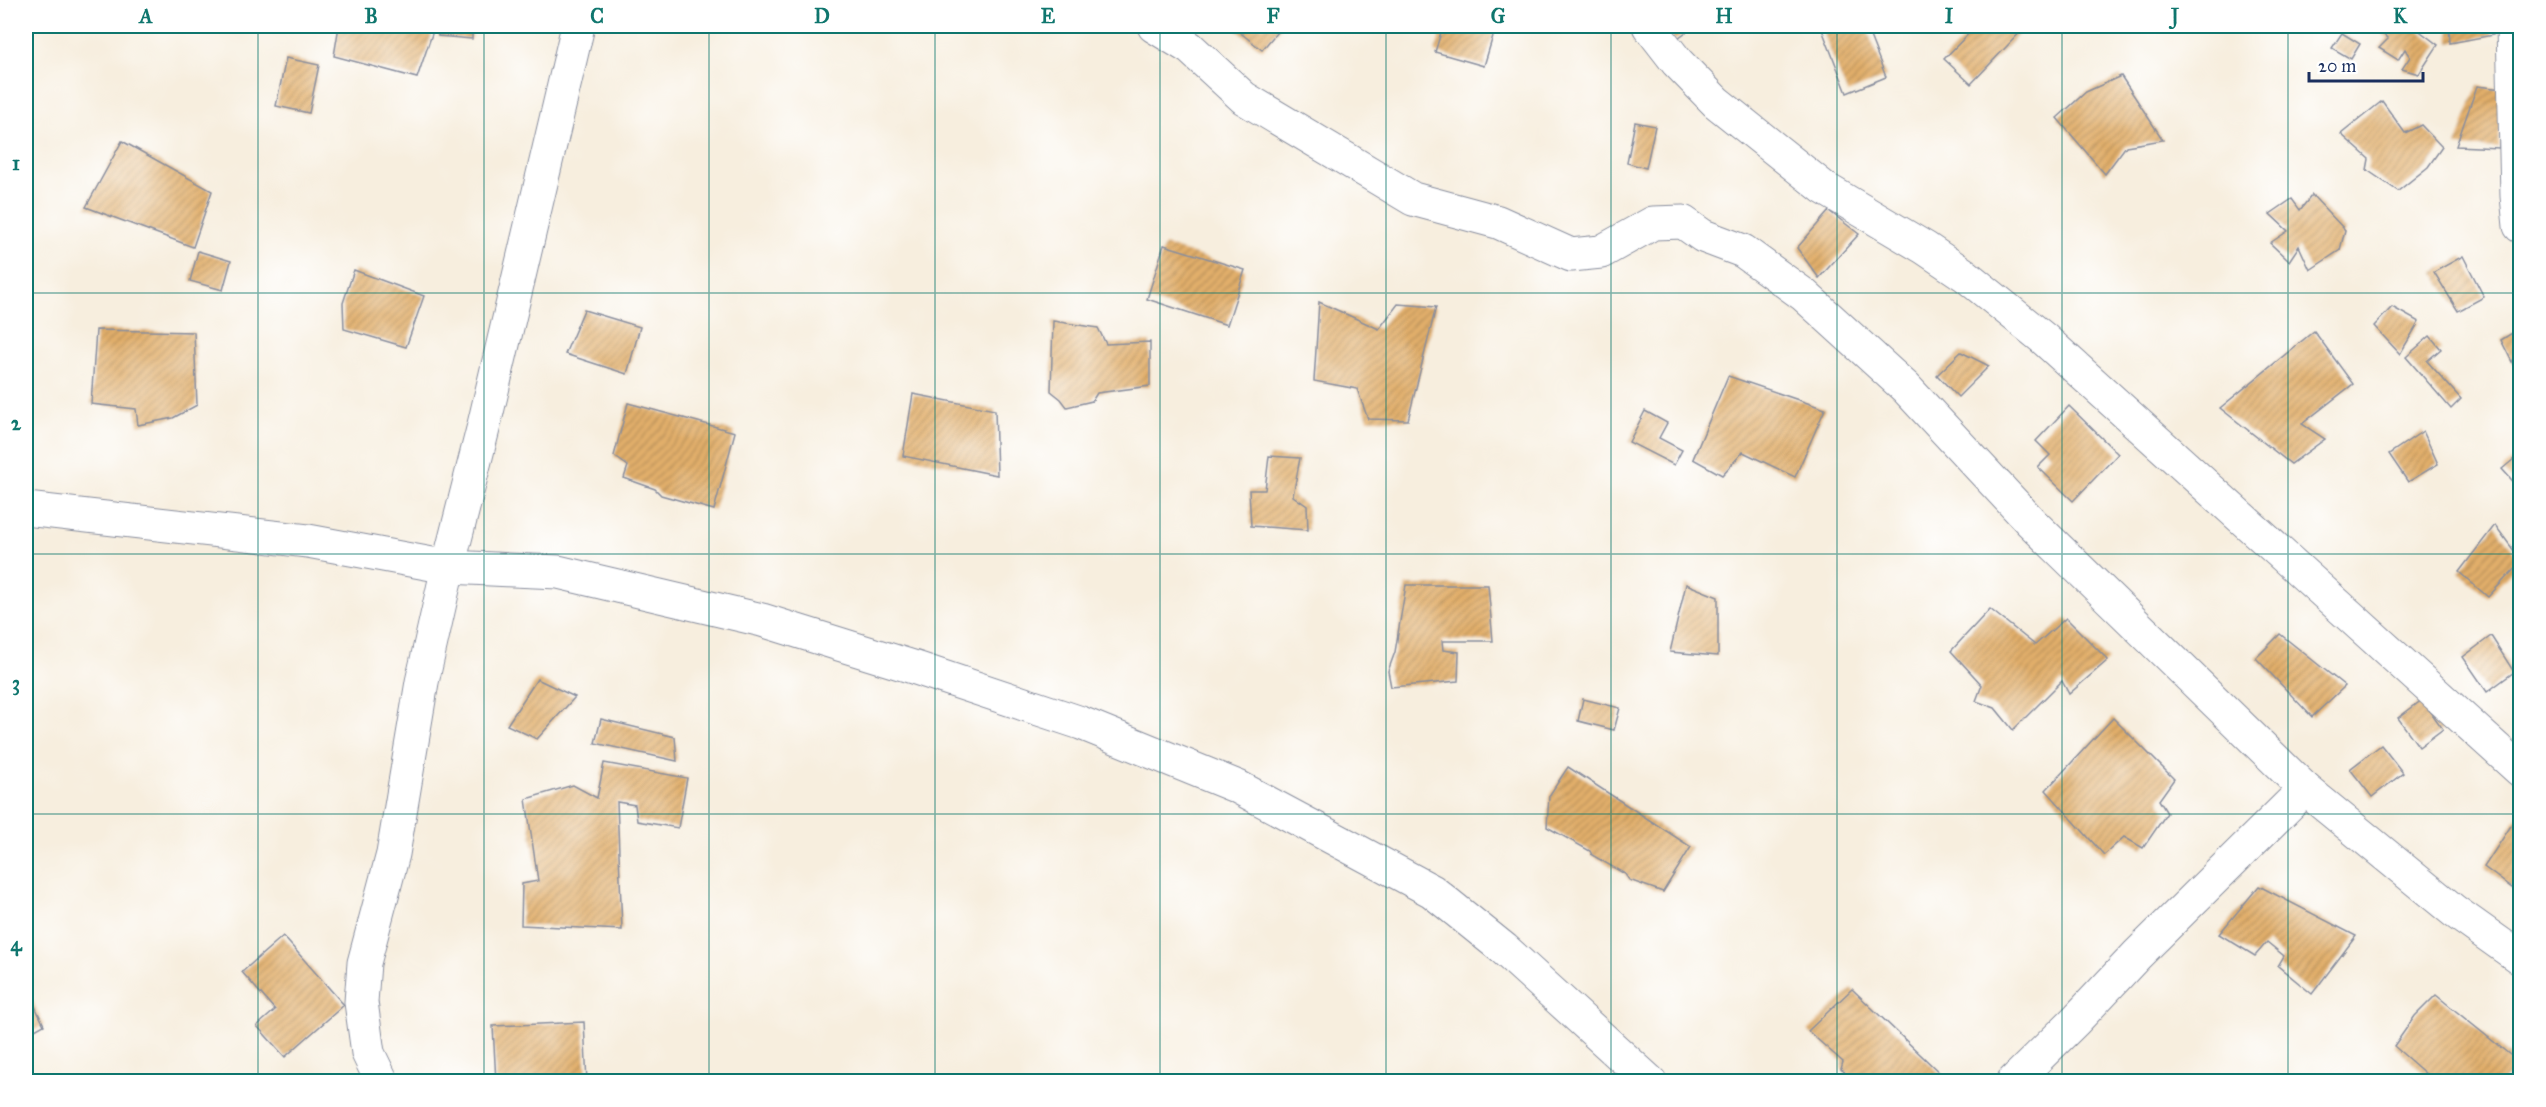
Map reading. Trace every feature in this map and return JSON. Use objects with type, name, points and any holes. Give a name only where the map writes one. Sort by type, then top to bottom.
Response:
[{"type":"street","points":[[382,1082],[368,1053],[361,1002],[364,963],[393,854],[422,682],[448,567],[578,26]]},
{"type":"street","points":[[1154,26],[1190,48],[1244,98],[1413,199],[1498,222],[1571,255],[1601,252],[1653,223],[1663,222],[1683,222],[1703,236],[1743,251],[1804,295],[1906,388],[2031,522],[2305,789],[2454,911],[2520,958]]},
{"type":"street","points":[[1649,26],[1677,62],[1725,110],[1824,188],[1933,253],[1965,275],[2043,338],[2520,770]]},
{"type":"street","points":[[2513,26],[2517,196],[2520,226]]},
{"type":"street","points":[[26,509],[308,541],[448,567],[558,572],[762,620],[1081,723],[1238,787],[1432,891],[1504,949],[1650,1082]]},
{"type":"street","points":[[2013,1082],[2137,955],[2305,789]]},
{"type":"building","points":[[339,26],[416,26],[433,31],[417,78],[334,56]]},
{"type":"building","points":[[438,26],[472,26],[472,39],[438,36]]},
{"type":"building","points":[[1232,26],[1282,26],[1262,50]]},
{"type":"building","points":[[1443,26],[1496,26],[1484,66],[1435,52]]},
{"type":"building","points":[[1665,26],[1682,26],[1686,32],[1675,40]]},
{"type":"building","points":[[1866,26],[1886,77],[1847,93],[1821,27]]},
{"type":"building","points":[[1976,26],[2026,26],[1971,84],[1944,59]]},
{"type":"building","points":[[2353,26],[2372,26],[2367,33]]},
{"type":"building","points":[[2375,26],[2413,26],[2438,45],[2419,74],[2402,69],[2410,57],[2405,49],[2398,60],[2379,48],[2388,39]]},
{"type":"building","points":[[2449,26],[2491,26],[2493,35],[2450,43]]},
{"type":"building","points":[[2342,33],[2360,44],[2351,59],[2332,48]]},
{"type":"building","points":[[286,58],[319,65],[309,113],[276,106]]},
{"type":"building","points":[[2121,76],[2163,140],[2126,146],[2105,174],[2057,118],[2086,92]]},
{"type":"building","points":[[2477,86],[2502,89],[2499,148],[2456,146]]},
{"type":"building","points":[[2382,101],[2405,133],[2421,125],[2442,147],[2428,167],[2398,191],[2367,170],[2369,159],[2341,134]]},
{"type":"building","points":[[1635,122],[1655,126],[1646,168],[1627,163]]},
{"type":"building","points":[[122,141],[212,191],[193,247],[86,207]]},
{"type":"building","points":[[2312,195],[2345,230],[2340,250],[2310,270],[2299,246],[2289,261],[2270,243],[2288,231],[2270,214],[2292,199],[2300,210]]},
{"type":"building","points":[[1829,211],[1859,234],[1819,278],[1797,248]]},
{"type":"building","points":[[1164,245],[1245,270],[1227,325],[1147,299]]},
{"type":"building","points":[[198,251],[231,261],[223,290],[190,281]]},
{"type":"building","points":[[2463,256],[2484,297],[2458,311],[2434,272]]},
{"type":"building","points":[[354,270],[424,296],[406,347],[344,329],[343,303]]},
{"type":"building","points":[[1319,302],[1379,329],[1398,304],[1436,307],[1408,420],[1368,419],[1357,389],[1314,381]]},
{"type":"building","points":[[2392,307],[2419,322],[2400,354],[2374,326]]},
{"type":"building","points":[[584,310],[640,327],[627,374],[565,354]]},
{"type":"building","points":[[1053,321],[1098,328],[1106,344],[1150,342],[1150,386],[1097,393],[1092,401],[1067,407],[1051,391]]},
{"type":"building","points":[[2520,328],[2520,370],[2517,372],[2501,340]]},
{"type":"building","points":[[96,330],[194,332],[197,405],[173,418],[138,425],[136,409],[91,404]]},
{"type":"building","points":[[2314,331],[2353,384],[2302,424],[2325,439],[2291,464],[2220,408]]},
{"type":"building","points":[[2430,336],[2441,349],[2427,361],[2461,399],[2451,409],[2406,357]]},
{"type":"building","points":[[1961,352],[1989,366],[1958,397],[1937,375]]},
{"type":"building","points":[[1728,376],[1825,409],[1795,477],[1743,452],[1722,475],[1693,459]]},
{"type":"building","points":[[913,394],[995,410],[997,475],[903,456]]},
{"type":"building","points":[[628,403],[735,432],[714,510],[661,495],[655,489],[624,478],[628,466],[614,456]]},
{"type":"building","points":[[2069,406],[2118,454],[2073,501],[2038,467],[2050,455],[2036,441]]},
{"type":"building","points":[[1645,411],[1667,423],[1659,438],[1682,450],[1674,465],[1629,442]]},
{"type":"building","points":[[2423,431],[2438,464],[2408,482],[2389,454]]},
{"type":"building","points":[[2520,454],[2520,489],[2502,469]]},
{"type":"building","points":[[1269,456],[1300,458],[1293,496],[1307,506],[1308,530],[1251,526],[1249,490],[1265,490]]},
{"type":"building","points":[[2495,525],[2520,559],[2520,563],[2488,597],[2459,572]]},
{"type":"building","points":[[1686,584],[1718,597],[1718,656],[1670,652]]},
{"type":"building","points":[[1406,585],[1488,585],[1493,641],[1442,641],[1443,650],[1459,652],[1458,681],[1391,687],[1388,671],[1395,652]]},
{"type":"building","points":[[1990,609],[2035,645],[2066,618],[2108,660],[2069,694],[2062,681],[2013,730],[1995,708],[1976,701],[1982,685],[1951,651]]},
{"type":"building","points":[[2280,634],[2345,686],[2312,717],[2256,658]]},
{"type":"building","points":[[2491,636],[2514,672],[2487,692],[2463,657]]},
{"type":"building","points":[[537,679],[575,697],[537,739],[507,725]]},
{"type":"building","points":[[1583,699],[1620,708],[1614,730],[1578,721]]},
{"type":"building","points":[[2422,700],[2443,729],[2419,747],[2398,718]]},
{"type":"building","points":[[2113,718],[2174,779],[2159,800],[2167,813],[2143,848],[2124,837],[2104,855],[2046,790]]},
{"type":"building","points":[[601,719],[675,737],[677,761],[595,743]]},
{"type":"building","points":[[2381,745],[2403,773],[2372,797],[2350,769]]},
{"type":"building","points":[[604,763],[687,778],[678,828],[637,821],[635,805],[617,802],[622,930],[521,925],[522,884],[538,881],[526,799],[573,785],[597,798]]},
{"type":"building","points":[[1568,767],[1691,847],[1663,892],[1629,880],[1625,874],[1592,855],[1590,851],[1547,827],[1549,796]]},
{"type":"building","points":[[2520,812],[2520,878],[2512,888],[2484,867]]},
{"type":"building","points":[[2259,886],[2356,936],[2312,994],[2278,966],[2284,956],[2267,942],[2255,956],[2219,934]]},
{"type":"building","points":[[283,936],[344,1005],[285,1057],[257,1026],[275,1010],[242,972]]},
{"type":"building","points":[[26,988],[44,1025],[26,1035]]},
{"type":"building","points":[[1852,989],[1945,1078],[1941,1082],[1854,1082],[1841,1069],[1843,1062],[1808,1031]]},
{"type":"building","points":[[2436,995],[2520,1063],[2520,1067],[2501,1082],[2435,1082],[2394,1046],[2415,1016]]},
{"type":"building","points":[[584,1022],[587,1082],[496,1082],[493,1026]]}]
